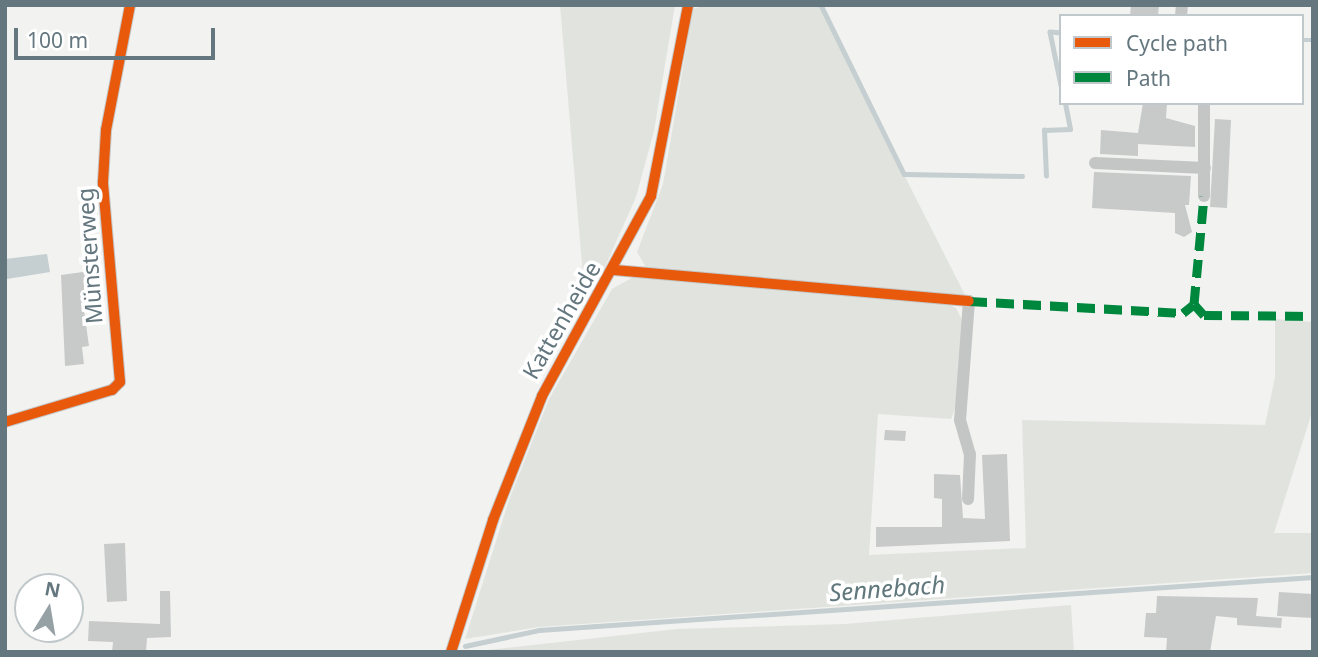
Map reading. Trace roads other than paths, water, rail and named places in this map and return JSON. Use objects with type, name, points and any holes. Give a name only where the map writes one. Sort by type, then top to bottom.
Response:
[{"type":"street","name":"Münsterweg","points":[[5,422],[112,390],[120,382],[103,182],[106,130],[130,5]]},
{"type":"street","name":"Kattenheide","points":[[451,652],[493,520],[542,396],[614,270],[651,196],[688,5]]},
{"type":"street","points":[[1204,105],[1204,196]]},
{"type":"street","points":[[1095,163],[1206,168]]},
{"type":"street","points":[[614,270],[969,301],[960,420],[970,454],[968,499]]},
{"type":"waterway","points":[[821,5],[904,174],[1022,176]]},
{"type":"waterway","points":[[1059,33],[1050,32],[1059,75]]},
{"type":"waterway","points":[[1304,40],[1313,40]]},
{"type":"waterway","points":[[1046,176],[1044,130],[1070,129],[1065,105]]},
{"type":"waterway","name":"Sennebach","points":[[465,646],[539,630],[1313,577]]}]
